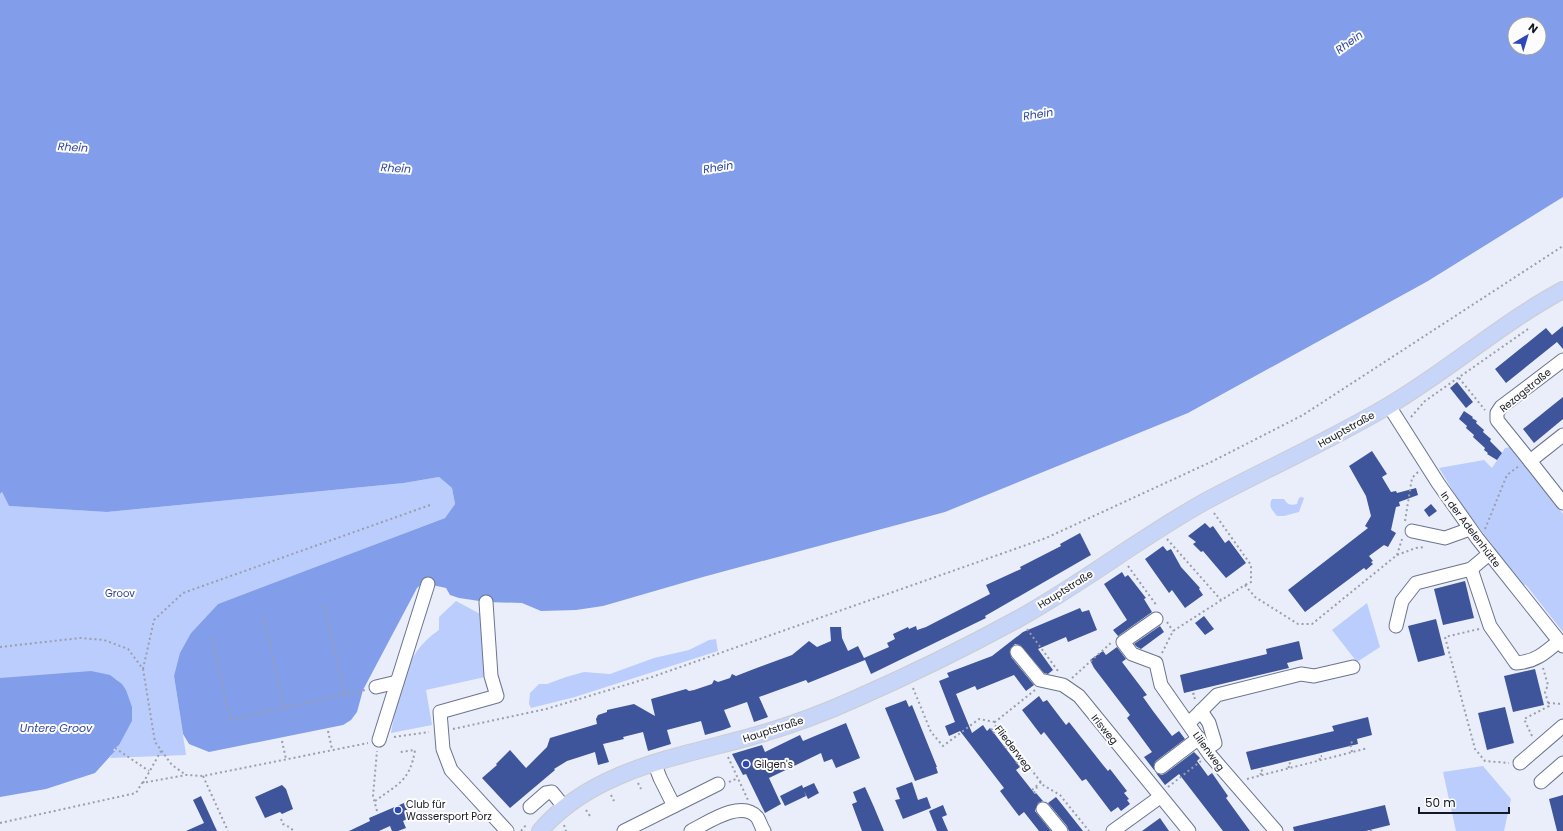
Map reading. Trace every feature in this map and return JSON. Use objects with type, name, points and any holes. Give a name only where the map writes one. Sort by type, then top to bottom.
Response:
[{"type":"main road","name":"Hauptstraße","points":[[534,827],[610,781],[654,762],[758,734],[816,715],[908,675],[1019,618],[1160,529],[1206,502],[1315,447],[1389,406],[1450,366],[1534,306],[1563,290]]},
{"type":"street","name":"Rezagstraße","points":[[1563,360],[1501,407],[1497,413],[1497,420],[1563,504]]},
{"type":"street","name":"In der Adelenhütte","points":[[1389,406],[1473,534],[1561,644]]},
{"type":"street","points":[[1529,460],[1563,435]]},
{"type":"street","points":[[1406,530],[1445,538],[1473,534]]},
{"type":"street","points":[[1396,626],[1402,601],[1416,583],[1471,569],[1489,554]]},
{"type":"street","points":[[1471,569],[1490,626],[1516,663],[1529,662],[1561,644]]},
{"type":"street","points":[[378,740],[428,584]]},
{"type":"street","points":[[486,602],[491,676],[497,696],[440,712],[441,731],[443,749],[451,770],[507,831]]},
{"type":"street","points":[[1156,663],[1132,654],[1123,642],[1160,616]]},
{"type":"street","points":[[1018,652],[1040,680],[1063,685]]},
{"type":"street","name":"Lilienweg","points":[[1156,663],[1161,685],[1189,723],[1198,738],[1233,783],[1276,831]]},
{"type":"street","points":[[1189,723],[1217,695],[1222,693],[1301,674],[1314,676],[1353,667]]},
{"type":"street","points":[[376,687],[397,682]]},
{"type":"street","name":"Irisweg","points":[[1063,685],[1079,696],[1189,831]]},
{"type":"street","points":[[1200,711],[1209,722],[1215,743],[1208,752]]},
{"type":"street","points":[[1520,763],[1563,726]]},
{"type":"street","points":[[1161,767],[1198,738]]},
{"type":"street","points":[[654,762],[674,806]]},
{"type":"street","points":[[1541,782],[1563,763]]},
{"type":"street","points":[[624,831],[718,784]]},
{"type":"street","points":[[530,807],[546,793],[552,792],[565,808]]},
{"type":"street","points":[[1113,831],[1159,796]]},
{"type":"street","points":[[1043,809],[1061,831]]},
{"type":"street","points":[[691,831],[731,811],[746,811],[756,816],[764,831]]},
{"type":"path","points":[[142,783],[186,775],[203,776],[399,735],[441,731],[546,709],[652,677],[1046,538],[1213,461],[1303,415],[1563,246]]},
{"type":"path","points":[[1459,378],[1481,407],[1497,420]]},
{"type":"path","points":[[1473,534],[1485,530],[1507,475],[1529,460]]},
{"type":"path","points":[[1397,555],[1406,530],[1412,478],[1427,465]]},
{"type":"path","points":[[1156,663],[1173,631],[1250,582],[1251,565],[1206,502]]},
{"type":"path","points":[[186,775],[172,765],[156,742],[144,669],[154,620],[183,593],[430,505]]},
{"type":"path","points":[[1160,529],[1220,600]]},
{"type":"path","points":[[1245,585],[1255,597],[1298,624],[1312,624],[1397,555],[1416,548],[1430,546]]},
{"type":"path","points":[[1120,555],[1160,616],[1173,631]]},
{"type":"path","points":[[324,605],[345,694]]},
{"type":"path","points":[[264,617],[284,708]]},
{"type":"path","points":[[1024,625],[1058,670],[1063,685],[1112,641],[1123,642]]},
{"type":"path","points":[[1490,626],[1445,637],[1475,749],[1485,761],[1520,763]]},
{"type":"path","points":[[0,647],[80,638],[104,640],[128,649],[144,669]]},
{"type":"path","points":[[212,638],[230,720],[376,687]]},
{"type":"path","points":[[1537,749],[1524,719],[1547,708],[1548,703],[1545,692],[1548,685],[1540,656]]},
{"type":"path","points":[[908,675],[931,732],[943,746],[979,719],[995,722]]},
{"type":"path","name":"Fliederweg","points":[[1038,688],[995,722],[1041,782],[1060,795],[1089,831]]},
{"type":"path","points":[[1548,703],[1563,704]]},
{"type":"path","points":[[991,730],[997,725]]},
{"type":"path","points":[[993,733],[1000,728]]},
{"type":"path","points":[[328,731],[332,750]]},
{"type":"path","points":[[377,811],[373,796],[378,740]]},
{"type":"path","points":[[282,741],[286,759]]},
{"type":"path","points":[[1004,746],[1010,742]]},
{"type":"path","points":[[1352,752],[1350,743],[1353,742]]},
{"type":"path","points":[[1006,749],[1012,744]]},
{"type":"path","points":[[115,748],[149,771]]},
{"type":"path","points":[[1233,783],[1368,748]]},
{"type":"path","points":[[375,801],[400,783],[412,766],[415,750],[400,752]]},
{"type":"path","points":[[0,823],[136,794],[161,751]]},
{"type":"path","points":[[726,752],[756,816]]},
{"type":"path","points":[[1159,796],[1208,752]]},
{"type":"path","points":[[1320,760],[1319,757],[1322,756]]},
{"type":"path","points":[[1016,763],[1022,758]]},
{"type":"path","points":[[1019,766],[1025,761]]},
{"type":"path","points":[[1289,768],[1288,764],[1293,762]]},
{"type":"path","points":[[1261,776],[1260,771],[1264,770]]},
{"type":"path","points":[[203,776],[228,831]]},
{"type":"path","points":[[1032,790],[1041,782]]},
{"type":"path","points":[[1034,793],[1038,785]]},
{"type":"path","points":[[609,791],[614,801]]},
{"type":"path","points":[[584,806],[590,816]]},
{"type":"path","points":[[281,819],[283,824],[291,828],[293,831]]},
{"type":"path","points":[[521,831],[534,827]]},
{"type":"green space","points":[[1510,447],[1563,514],[1563,632],[1526,585],[1519,584],[1492,549],[1494,547],[1463,507],[1439,468],[1484,460],[1492,468],[1505,448]]},
{"type":"green space","name":"Groov","points":[[439,477],[452,488],[455,504],[445,518],[218,604],[191,633],[174,676],[186,755],[110,758],[132,721],[126,690],[116,679],[0,678],[0,494],[2,492],[9,506],[107,512],[404,483]]},
{"type":"green space","points":[[1299,498],[1304,498],[1299,512],[1284,516],[1277,516],[1271,508],[1270,504],[1272,499],[1284,499],[1292,505],[1297,504]]},
{"type":"green space","points":[[456,601],[482,615],[485,677],[426,690],[432,725],[391,733],[400,689],[410,663],[417,651],[439,630],[439,617]]},
{"type":"green space","points":[[1367,603],[1380,647],[1357,662],[1332,630]]},
{"type":"green space","points":[[716,639],[718,651],[575,697],[531,708],[529,704],[530,693],[539,684],[547,684],[584,672],[610,674],[654,658],[689,650],[709,640]]},
{"type":"green space","points":[[1483,766],[1511,799],[1504,831],[1456,831],[1443,772]]},
{"type":"water","name":"Rhein","points":[[0,0],[1563,0],[1563,197],[1428,281],[1188,413],[945,512],[703,577],[603,606],[576,610],[541,611],[522,603],[486,602],[459,598],[450,595],[446,588],[423,583],[417,588],[363,690],[357,712],[351,720],[343,725],[209,752],[189,744],[183,734],[174,676],[180,653],[191,633],[218,604],[445,518],[455,504],[452,488],[439,477],[404,483],[107,512],[9,506],[2,492],[0,494]]},
{"type":"water","name":"Untere Groov","points":[[91,671],[110,675],[122,684],[126,690],[132,707],[132,721],[119,745],[113,750],[115,751],[95,773],[46,789],[0,797],[0,678]]},
{"type":"building","points":[[1563,326],[1563,349],[1557,342],[1506,383],[1495,369],[1546,328],[1552,335]]},
{"type":"building","points":[[1457,382],[1473,402],[1466,408],[1450,388]]},
{"type":"building","points":[[1563,397],[1563,419],[1534,443],[1523,429]]},
{"type":"building","points":[[1464,411],[1477,421],[1476,423],[1484,430],[1483,432],[1491,439],[1490,441],[1502,453],[1497,460],[1487,454],[1488,453],[1484,450],[1485,448],[1473,437],[1474,435],[1466,428],[1467,426],[1459,419]]},
{"type":"building","points":[[1372,451],[1387,474],[1382,477],[1391,492],[1396,491],[1397,493],[1416,488],[1418,495],[1399,502],[1400,506],[1396,507],[1391,530],[1396,533],[1388,547],[1384,545],[1369,556],[1373,561],[1371,562],[1373,564],[1366,570],[1364,568],[1305,612],[1288,590],[1368,528],[1365,526],[1371,516],[1366,496],[1349,466]]},
{"type":"building","points":[[1431,504],[1437,511],[1429,517],[1424,510]]},
{"type":"building","points":[[1205,523],[1210,528],[1213,526],[1225,543],[1229,540],[1246,563],[1226,578],[1203,551],[1201,552],[1193,544],[1196,542],[1188,536]]},
{"type":"building","points":[[1080,533],[1091,555],[985,616],[986,618],[871,674],[865,660],[808,683],[806,680],[759,697],[768,717],[754,722],[747,702],[724,710],[731,727],[723,730],[705,735],[701,721],[667,730],[671,744],[648,751],[643,732],[623,737],[624,739],[603,744],[609,762],[598,765],[595,752],[567,761],[554,769],[555,770],[510,808],[482,778],[497,765],[496,764],[510,750],[526,768],[547,747],[550,738],[597,724],[596,719],[598,715],[607,712],[607,710],[634,704],[655,716],[651,699],[686,689],[689,691],[694,690],[712,684],[714,680],[718,682],[730,678],[732,674],[736,676],[792,655],[809,641],[817,647],[831,641],[830,627],[841,627],[842,638],[848,651],[858,646],[864,658],[889,647],[887,643],[895,639],[893,634],[908,627],[909,629],[916,626],[917,630],[926,627],[990,594],[986,585],[1021,569],[1020,567],[1061,546],[1060,544]]},
{"type":"building","points":[[1163,546],[1167,551],[1171,549],[1181,567],[1200,588],[1199,589],[1203,595],[1185,608],[1172,590],[1169,593],[1145,559]]},
{"type":"building","points":[[1122,572],[1125,577],[1128,575],[1146,598],[1144,599],[1152,612],[1118,636],[1113,630],[1127,620],[1104,584]]},
{"type":"building","points":[[1465,581],[1474,618],[1443,625],[1434,589]]},
{"type":"building","points":[[1080,608],[1082,612],[1089,610],[1097,630],[1068,642],[1066,637],[1038,649],[1053,670],[1048,674],[1044,673],[1020,645],[1015,644],[1010,649],[1011,657],[1034,685],[1026,691],[1014,675],[977,690],[975,686],[956,694],[972,733],[983,725],[987,731],[990,728],[1020,767],[1016,770],[1035,794],[1036,793],[1043,801],[1038,803],[1035,811],[1051,831],[1039,831],[1024,812],[1019,816],[1000,791],[1004,788],[960,731],[949,736],[945,726],[955,722],[939,681],[949,677],[947,673],[992,656],[1023,632]]},
{"type":"building","points":[[1204,616],[1214,629],[1205,635],[1195,623]]},
{"type":"building","points":[[1436,619],[1445,655],[1418,662],[1408,626]]},
{"type":"building","points":[[1160,626],[1164,632],[1141,649],[1134,644]]},
{"type":"building","points":[[1299,641],[1303,659],[1287,663],[1289,668],[1184,693],[1180,675],[1267,654],[1266,649]]},
{"type":"building","points":[[1117,647],[1126,659],[1122,662],[1147,695],[1143,697],[1153,711],[1172,736],[1179,731],[1185,739],[1156,761],[1154,764],[1154,770],[1144,757],[1152,752],[1127,718],[1130,715],[1094,668],[1090,660],[1103,651],[1106,655]]},
{"type":"building","points":[[1535,669],[1544,705],[1513,712],[1504,676]]},
{"type":"building","points":[[1039,696],[1043,702],[1047,700],[1066,725],[1069,722],[1108,771],[1110,769],[1127,791],[1124,793],[1129,799],[1127,800],[1130,804],[1121,811],[1118,807],[1111,812],[1086,779],[1082,781],[1044,732],[1041,735],[1022,710]]},
{"type":"building","points":[[906,700],[909,707],[912,705],[937,767],[938,773],[915,781],[885,708]]},
{"type":"building","points":[[1505,707],[1514,743],[1487,750],[1478,713]]},
{"type":"building","points":[[1368,717],[1372,735],[1357,739],[1358,744],[1251,770],[1246,752],[1334,731],[1332,726]]},
{"type":"building","points":[[846,723],[860,758],[836,768],[832,759],[824,762],[821,753],[769,778],[781,804],[765,813],[746,774],[743,775],[732,754],[762,745],[765,752],[800,735],[803,741]]},
{"type":"building","points":[[1194,752],[1200,758],[1197,761],[1208,776],[1212,773],[1228,796],[1226,798],[1250,831],[1223,831],[1179,774],[1165,785],[1156,773],[1162,775],[1166,773]]},
{"type":"building","points":[[912,782],[918,800],[927,797],[931,808],[903,819],[895,800],[900,799],[896,788]]},
{"type":"building","points":[[814,783],[819,793],[808,799],[804,791],[806,796],[785,806],[780,796],[802,785],[803,788]]},
{"type":"building","points":[[282,785],[286,789],[293,809],[282,814],[280,812],[265,818],[255,797]]},
{"type":"building","points":[[865,787],[884,831],[862,831],[852,804],[857,802],[853,792]]},
{"type":"building","points":[[1563,795],[1563,831],[1557,831],[1549,799]]},
{"type":"building","points":[[201,796],[217,831],[186,831],[204,823],[193,800]]},
{"type":"building","points":[[1056,797],[1083,831],[1069,831],[1067,826],[1048,803]]},
{"type":"building","name":"Club für Wassersport Porz","points":[[404,803],[411,817],[403,821],[406,828],[398,831],[392,831],[390,826],[379,831],[349,831],[370,821],[369,818]]},
{"type":"building","points":[[943,805],[947,815],[942,817],[948,831],[937,831],[929,811]]},
{"type":"building","points":[[1385,805],[1390,825],[1366,831],[1294,831],[1293,827]]},
{"type":"building","points":[[1160,818],[1169,831],[1142,831]]},
{"type":"place","name":"Gilgen's","points":[[746,764]]},
{"type":"place","name":"Club für Wassersport Porz","points":[[398,810]]}]
